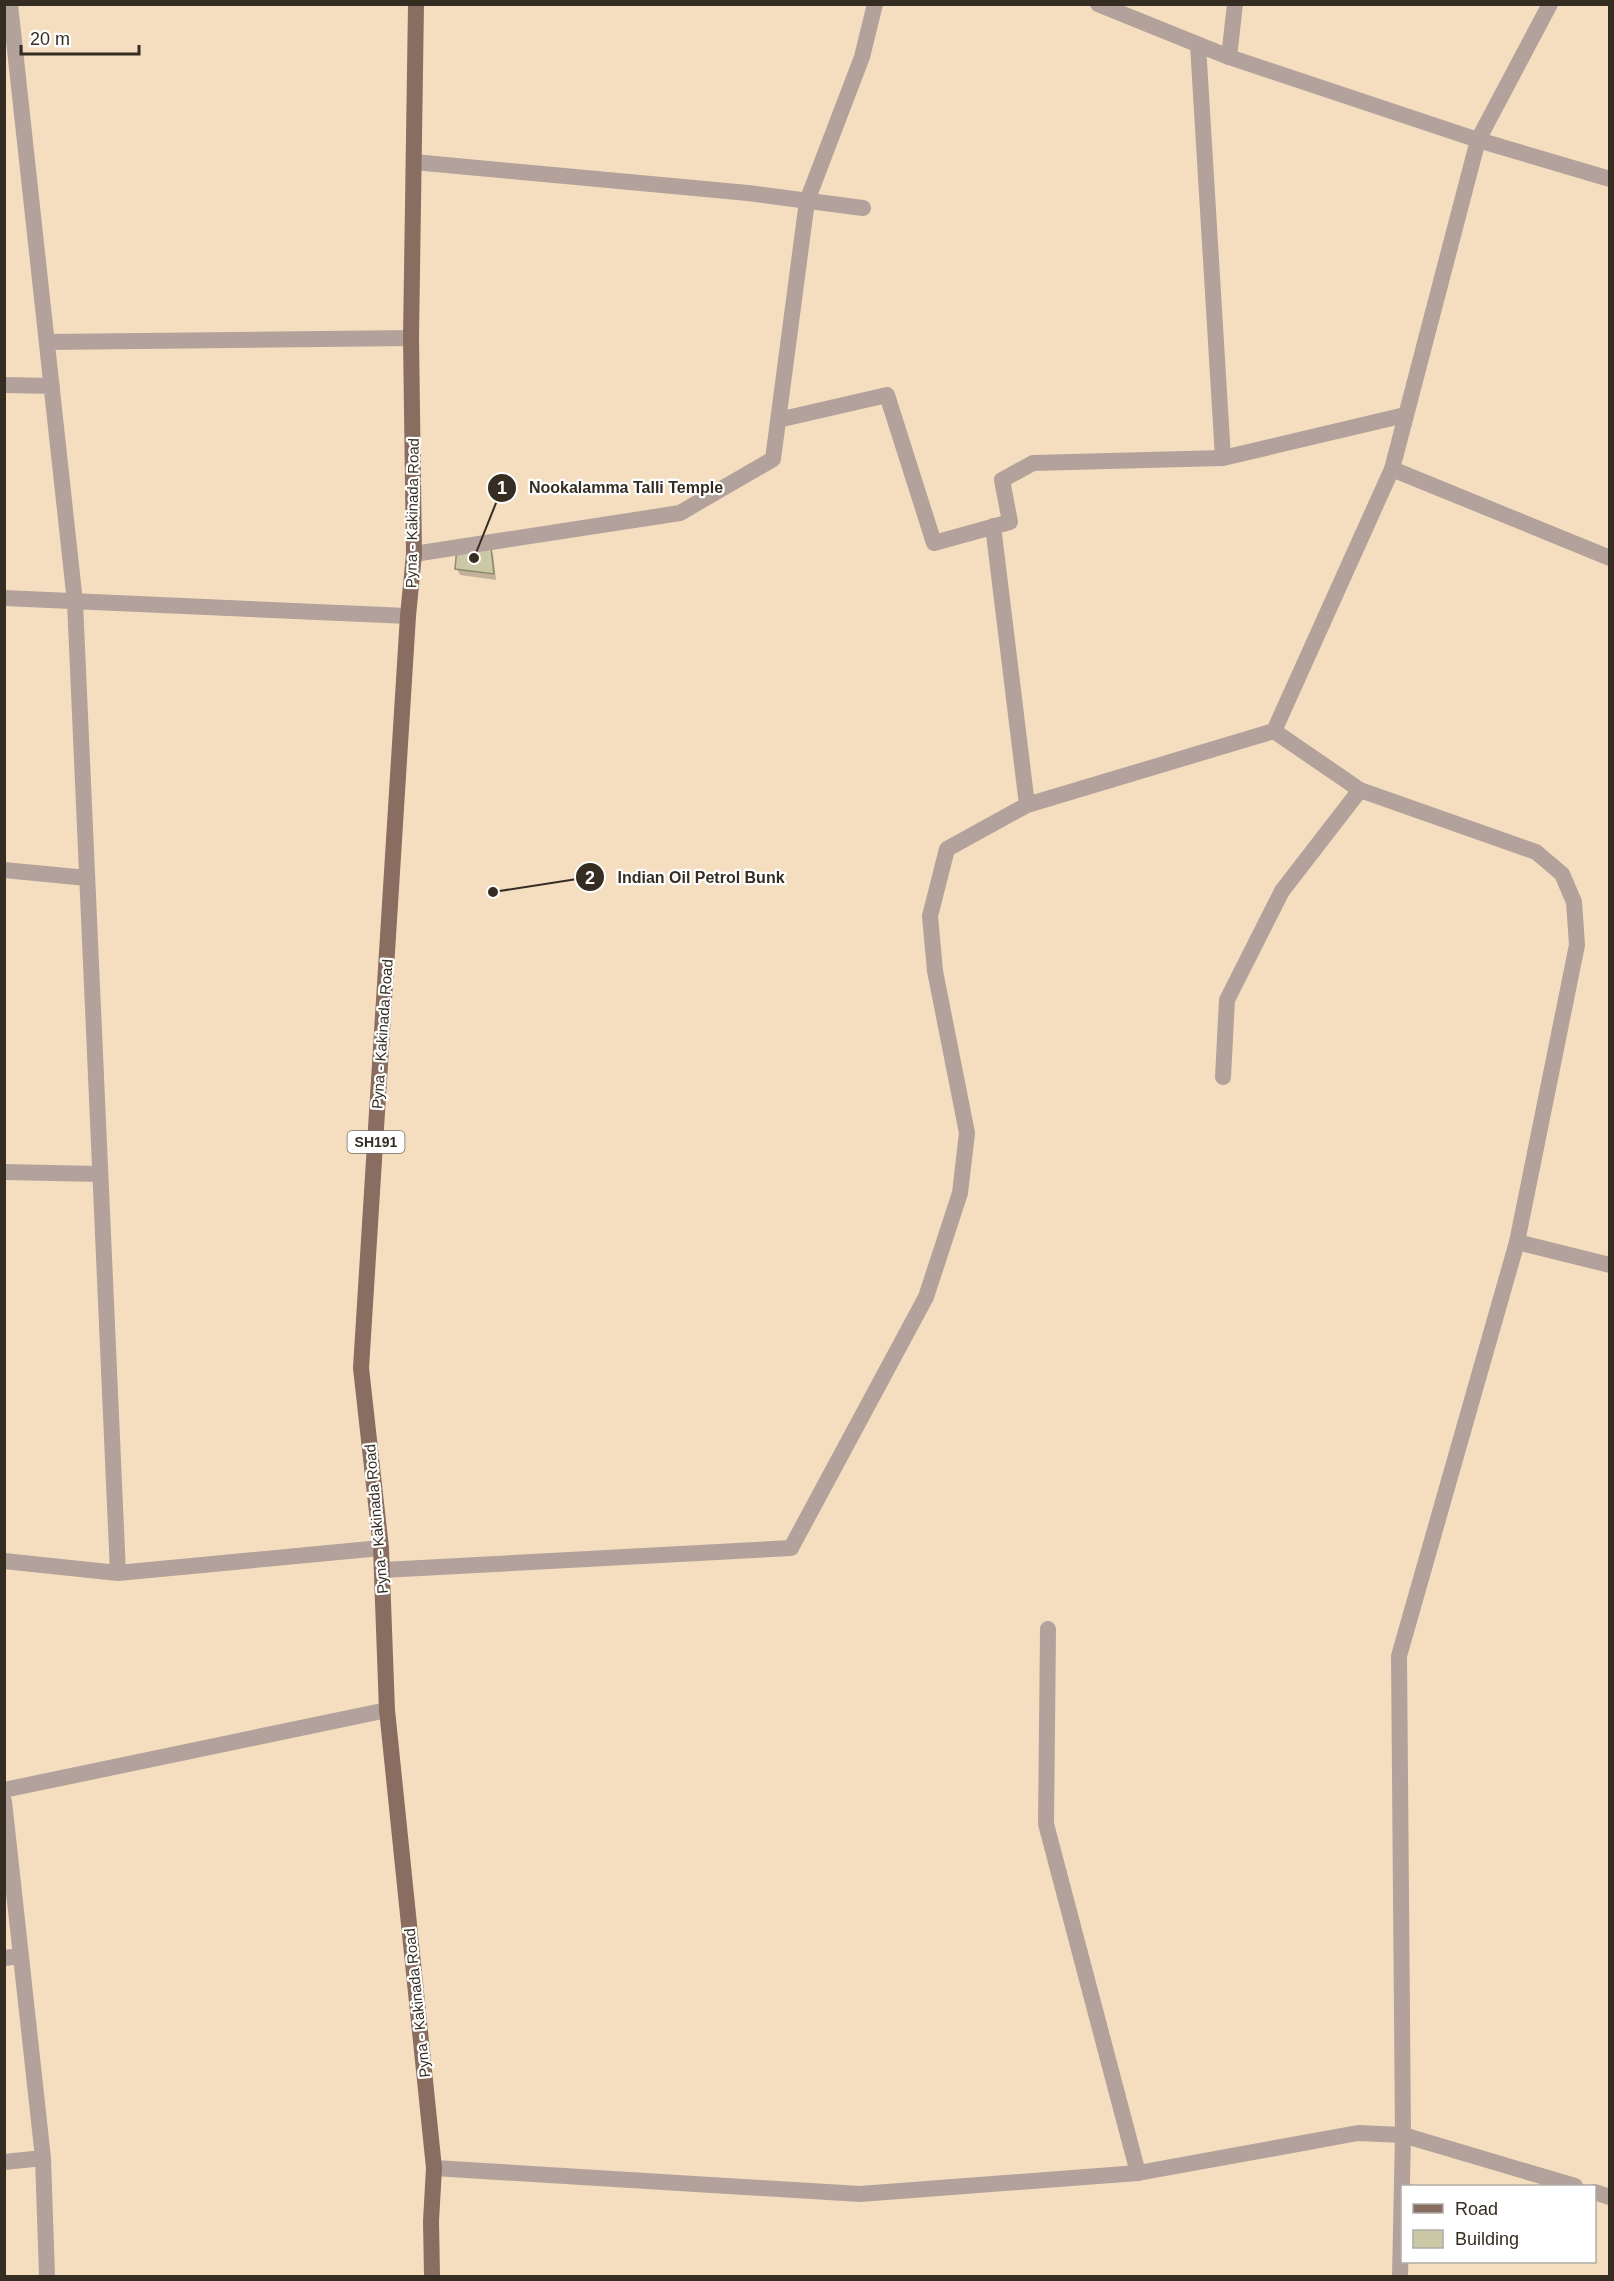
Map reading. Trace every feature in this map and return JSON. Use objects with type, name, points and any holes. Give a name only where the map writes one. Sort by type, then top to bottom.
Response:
[{"type":"main road","name":"Pyna - Kakinada Road","points":[[416,4],[411,338],[414,554],[408,616],[361,1368],[381,1548],[387,1710],[434,2168],[430,2221],[432,2277]]},
{"type":"street","points":[[10,4],[75,602],[118,1573]]},
{"type":"street","points":[[414,554],[680,513],[773,459],[807,201],[862,57],[875,4]]},
{"type":"street","points":[[1098,4],[1229,57],[1478,140],[1610,179]]},
{"type":"street","points":[[1229,57],[1235,4]]},
{"type":"street","points":[[382,1570],[791,1548],[926,1297],[960,1193],[967,1133],[934,971],[930,916],[947,849],[1027,805],[1274,731],[1392,469],[1478,140],[1550,4]]},
{"type":"street","points":[[1198,45],[1222,458]]},
{"type":"street","points":[[414,162],[748,193],[863,208]]},
{"type":"street","points":[[47,342],[411,338]]},
{"type":"street","points":[[4,385],[52,386]]},
{"type":"street","points":[[778,420],[887,395],[934,543],[1010,522],[1002,480],[1033,463],[1222,458],[1405,415]]},
{"type":"street","points":[[1392,469],[1610,558]]},
{"type":"street","points":[[993,526],[1027,805]]},
{"type":"street","points":[[4,598],[408,616]]},
{"type":"street","points":[[1274,731],[1360,790],[1536,852],[1562,874],[1574,902],[1577,945],[1517,1242],[1400,1656],[1402,2185]]},
{"type":"street","points":[[1223,1077],[1227,1000],[1282,891],[1360,790]]},
{"type":"street","points":[[4,870],[87,878]]},
{"type":"street","points":[[4,1172],[100,1174]]},
{"type":"street","points":[[1517,1242],[1610,1265]]},
{"type":"street","points":[[4,1561],[118,1573],[381,1548]]},
{"type":"street","points":[[1047,1629],[1046,1824],[1138,2173]]},
{"type":"street","points":[[4,1790],[387,1710]]},
{"type":"street","points":[[4,1802],[13,1957],[43,2158],[47,2277]]},
{"type":"street","points":[[434,2168],[860,2194],[1138,2173],[1358,2133],[1403,2135],[1568,2185]]},
{"type":"street","points":[[4,2162],[43,2158]]},
{"type":"street","points":[[1400,2277],[1401,2230]]},
{"type":"building","points":[[457,547],[491,547],[494,574],[455,569]]},
{"type":"place","name":"Nookalamma Talli Temple","points":[[474,558]]},
{"type":"place","name":"Indian Oil Petrol Bunk","points":[[493,892]]}]
